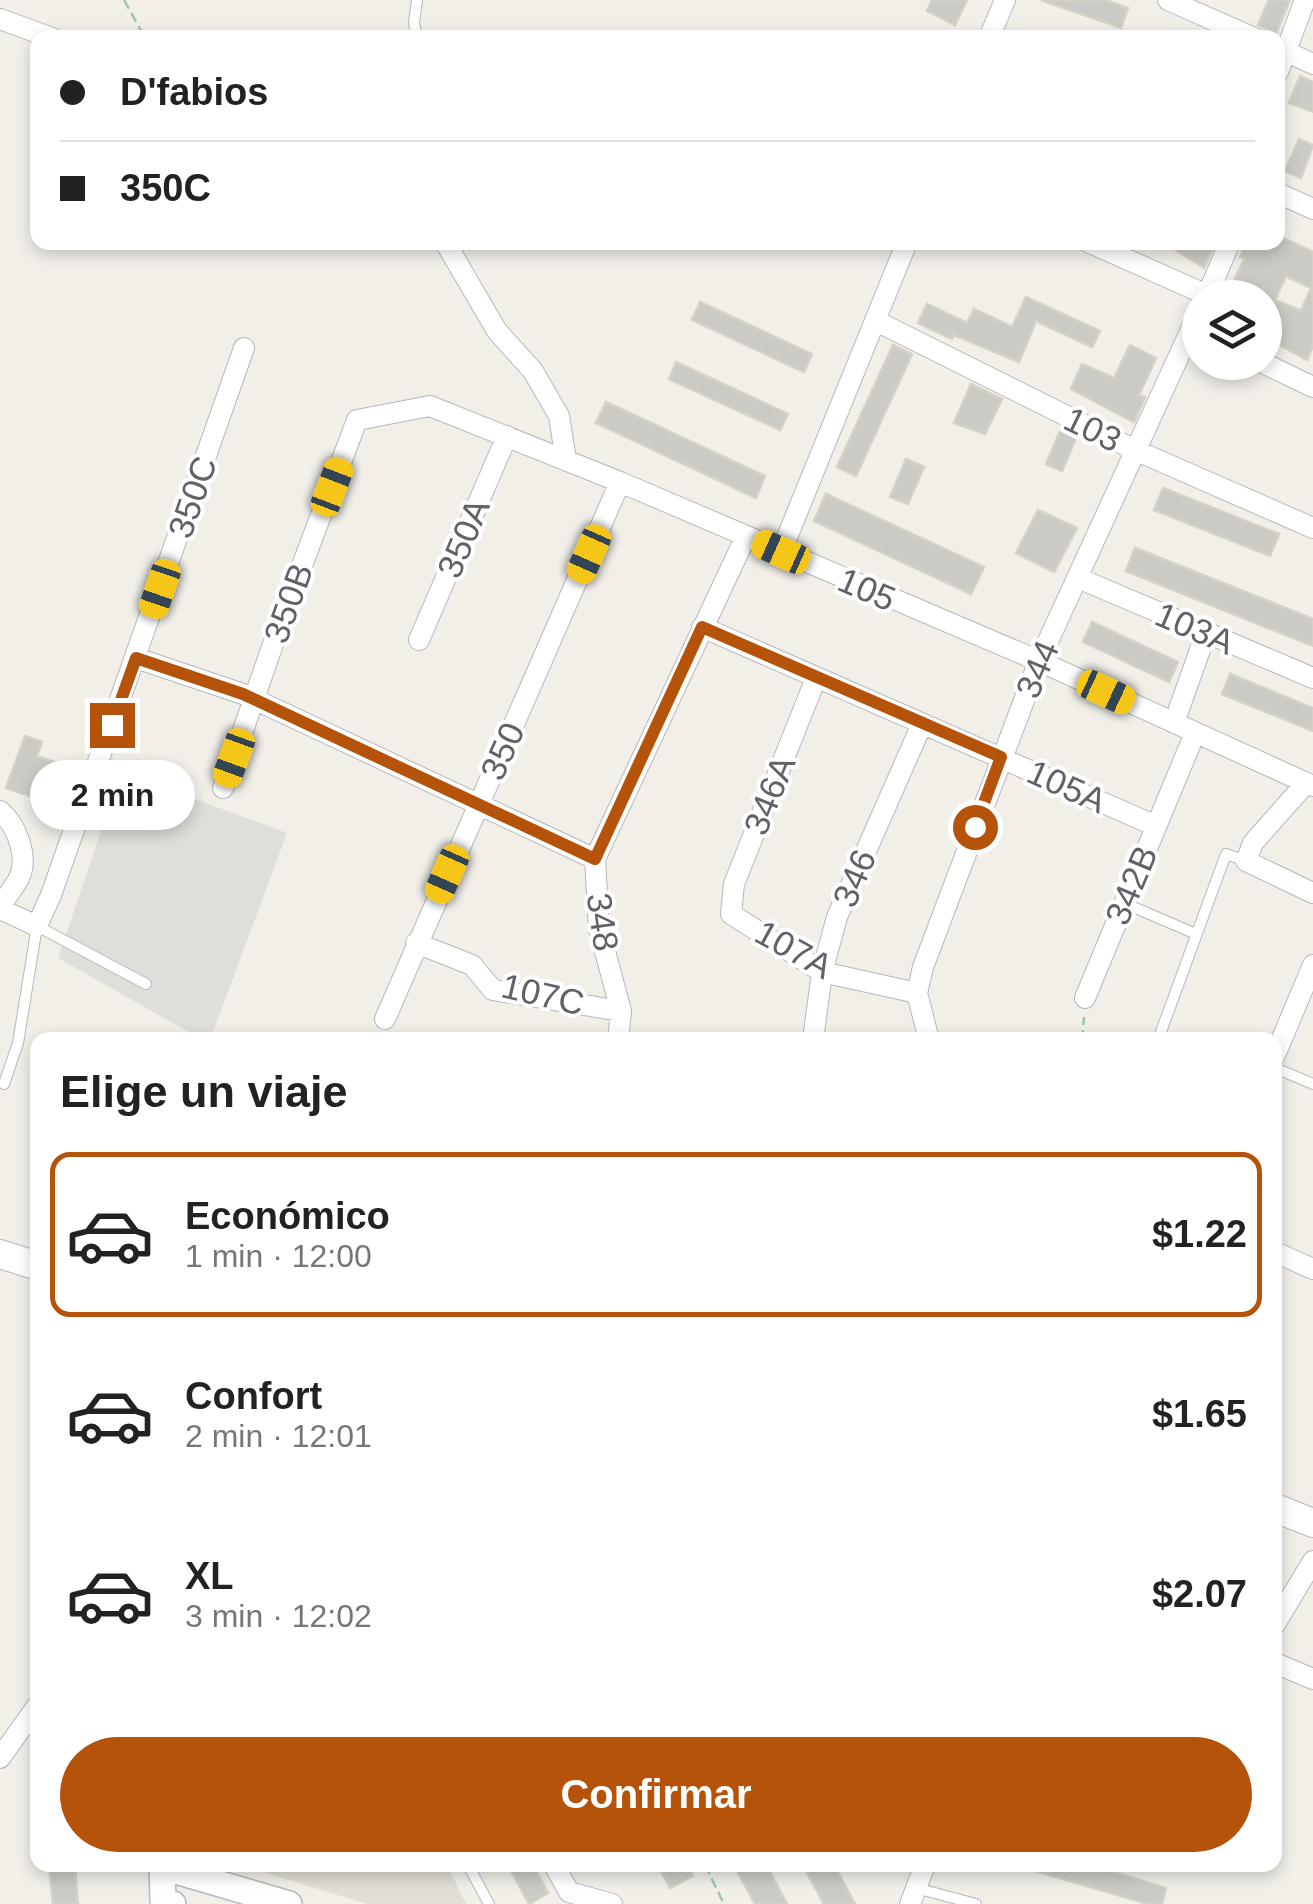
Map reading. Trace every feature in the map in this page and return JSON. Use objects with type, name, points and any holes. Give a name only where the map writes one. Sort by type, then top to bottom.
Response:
[{"type":"main road","points":[[0,1254],[30,1263]]},
{"type":"main road","points":[[1282,1511],[1313,1523]]},
{"type":"street","points":[[992,30],[1005,0]]},
{"type":"street","points":[[1168,0],[1236,30]]},
{"type":"street","points":[[1285,41],[1305,0]]},
{"type":"street","points":[[0,19],[30,30]]},
{"type":"street","points":[[1285,51],[1313,64]]},
{"type":"street","points":[[1285,196],[1313,209]]},
{"type":"street","points":[[450,250],[498,331],[534,371],[559,416],[566,460]]},
{"type":"street","points":[[781,552],[904,250]]},
{"type":"street","points":[[1104,250],[1182,290]]},
{"type":"street","name":"344","points":[[1213,280],[1226,250]]},
{"type":"street","name":"103","points":[[876,321],[1135,450],[1313,528]]},
{"type":"street","name":"350C","points":[[36,926],[51,895],[244,348]]},
{"type":"street","name":"344","points":[[917,993],[1038,661],[1182,358]]},
{"type":"street","points":[[1282,372],[1313,387]]},
{"type":"street","name":"105","points":[[357,420],[430,406],[620,482],[1038,661],[1310,784]]},
{"type":"street","name":"350B","points":[[223,788],[357,420]]},
{"type":"street","name":"350A","points":[[419,640],[508,436]]},
{"type":"street","name":"350","points":[[384,1019],[620,482]]},
{"type":"street","name":"348","points":[[619,1032],[621,1010],[599,929],[595,859],[746,536]]},
{"type":"street","name":"103A","points":[[1078,578],[1313,678]]},
{"type":"street","name":"105A","points":[[702,627],[1156,826]]},
{"type":"street","points":[[1174,724],[1206,633]]},
{"type":"street","points":[[136,658],[254,700],[595,859]]},
{"type":"street","name":"346A","points":[[731,914],[734,884],[816,678]]},
{"type":"street","name":"346","points":[[814,1032],[822,972],[837,917],[922,724]]},
{"type":"street","name":"342B","points":[[1084,998],[1195,733]]},
{"type":"street","points":[[1310,784],[1253,843],[1246,861],[1313,893]]},
{"type":"street","points":[[4,814],[20,842],[22,874],[0,908],[36,926]]},
{"type":"street","name":"107A","points":[[731,914],[822,972],[917,993]]},
{"type":"street","name":"107C","points":[[416,943],[472,965],[493,990],[621,1010]]},
{"type":"street","points":[[1282,1037],[1313,964]]},
{"type":"street","points":[[917,993],[927,1032]]},
{"type":"street","points":[[1282,1255],[1313,1269]]},
{"type":"street","points":[[1282,1612],[1313,1561]]},
{"type":"street","points":[[1282,1665],[1313,1679]]},
{"type":"street","points":[[0,1758],[30,1716]]},
{"type":"street","points":[[163,1872],[166,1903]]},
{"type":"street","points":[[182,1872],[289,1904]]},
{"type":"street","points":[[558,1872],[569,1892],[612,1904]]},
{"type":"street","points":[[913,1896],[922,1872]]},
{"type":"lane","points":[[415,30],[417,0]]},
{"type":"lane","points":[[1161,1032],[1226,854],[1246,861]]},
{"type":"lane","points":[[1124,902],[1196,934]]},
{"type":"lane","points":[[4,1084],[18,1043],[36,926],[146,984]]},
{"type":"lane","points":[[1282,1071],[1313,1084]]},
{"type":"lane","points":[[472,1872],[489,1904]]},
{"type":"lane","points":[[913,1896],[976,1904]]},
{"type":"path","points":[[124,0],[141,30]]},
{"type":"path","points":[[1082,1032],[1084,998]]},
{"type":"path","points":[[708,1872],[724,1904]]},
{"type":"shaded area","points":[[121,772],[287,833],[213,1032],[189,1032],[58,958]]},
{"type":"shaded area","points":[[263,1872],[450,1872],[466,1904],[367,1904]]},
{"type":"building","points":[[932,0],[967,0],[955,25],[927,11]]},
{"type":"building","points":[[1041,0],[1105,0],[1128,8],[1121,28]]},
{"type":"building","points":[[1269,0],[1290,0],[1278,30],[1258,25]]},
{"type":"building","points":[[1300,76],[1313,82],[1313,112],[1289,103]]},
{"type":"building","points":[[1299,139],[1313,145],[1301,178],[1285,171]]},
{"type":"building","points":[[1285,239],[1313,252],[1313,346],[1307,360],[1282,346],[1282,303],[1301,311],[1311,288],[1286,276],[1282,285],[1282,280],[1234,280],[1244,259],[1240,257],[1243,250],[1285,250]]},
{"type":"building","points":[[1176,250],[1212,250],[1204,268]]},
{"type":"building","points":[[1026,297],[1100,331],[1092,347],[1036,321],[1019,362],[918,323],[927,304],[967,323],[974,309],[1012,327]]},
{"type":"building","points":[[700,302],[812,354],[804,372],[692,320]]},
{"type":"building","points":[[893,345],[912,354],[856,476],[837,467]]},
{"type":"building","points":[[1130,345],[1156,358],[1139,395],[1145,397],[1134,422],[1071,389],[1082,364],[1114,378]]},
{"type":"building","points":[[676,362],[788,414],[780,430],[669,379]]},
{"type":"building","points":[[971,384],[1002,399],[985,434],[954,423]]},
{"type":"building","points":[[606,402],[765,476],[756,498],[596,423]]},
{"type":"building","points":[[1061,429],[1077,436],[1062,471],[1046,464]]},
{"type":"building","points":[[906,459],[924,467],[908,504],[890,497]]},
{"type":"building","points":[[1163,488],[1279,534],[1270,556],[1154,510]]},
{"type":"building","points":[[826,494],[984,567],[971,594],[814,521]]},
{"type":"building","points":[[1038,510],[1077,528],[1054,572],[1016,553]]},
{"type":"building","points":[[1135,548],[1313,619],[1313,646],[1126,571]]},
{"type":"building","points":[[1092,622],[1178,662],[1169,682],[1083,642]]},
{"type":"building","points":[[1230,674],[1313,708],[1313,731],[1222,694]]},
{"type":"building","points":[[25,736],[42,742],[37,756],[66,766],[52,804],[6,788]]},
{"type":"building","points":[[50,1872],[76,1872],[78,1904],[53,1904]]},
{"type":"building","points":[[512,1872],[537,1872],[548,1893],[529,1904]]},
{"type":"building","points":[[662,1872],[691,1872],[693,1876],[670,1888]]},
{"type":"building","points":[[738,1872],[770,1872],[787,1904],[755,1904]]},
{"type":"building","points":[[807,1872],[838,1872],[855,1904],[824,1904]]},
{"type":"building","points":[[1038,1872],[1113,1872],[1166,1888],[1162,1904],[1148,1904]]},
{"type":"route","points":[[112,725],[136,658],[243,694],[595,859],[702,627],[1001,757],[975,827]]}]
